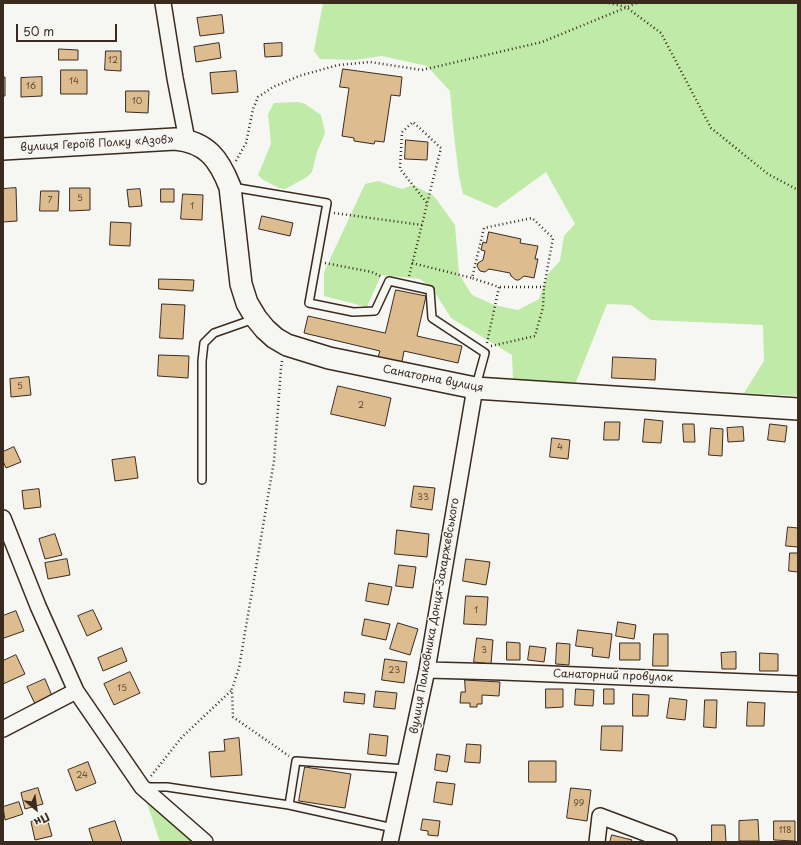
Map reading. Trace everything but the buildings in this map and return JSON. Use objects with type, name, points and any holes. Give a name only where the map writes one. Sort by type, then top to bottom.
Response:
[{"type":"main road","name":"вулиця Героїв Полку «Азов»","points":[[3,149],[161,140],[188,140],[208,151],[218,161],[227,180]]},
{"type":"main road","name":"Санаторна вулиця","points":[[227,180],[241,284],[247,303],[256,318],[274,338],[287,345],[329,358],[475,388],[798,409]]},
{"type":"street","points":[[163,3],[175,78],[188,140]]},
{"type":"street","name":"вулиця Полковника Донця-Захаржевського","points":[[391,835],[427,670],[475,388]]},
{"type":"street","points":[[3,518],[38,606],[76,691],[142,787],[205,842]]},
{"type":"street","name":"Санаторний провулок","points":[[427,670],[798,684]]},
{"type":"street","points":[[3,729],[76,691]]},
{"type":"street","points":[[597,842],[600,816],[669,842]]},
{"type":"lane","points":[[227,180],[327,203],[309,303],[353,312],[375,311],[389,281],[430,290],[432,318],[485,354],[475,388]]},
{"type":"lane","points":[[202,480],[202,361],[204,343],[214,333],[256,318]]},
{"type":"lane","points":[[289,805],[296,761],[406,769]]},
{"type":"lane","points":[[142,787],[167,787],[289,805],[391,835]]},
{"type":"path","points":[[609,3],[626,7],[661,33],[711,128],[768,174],[798,190]]},
{"type":"path","points":[[227,180],[246,142],[253,109],[258,97],[273,87],[299,76],[338,65],[370,62],[422,70],[542,42],[637,3]]},
{"type":"path","points":[[406,285],[422,224],[441,148],[413,122],[402,132],[400,169],[427,203]]},
{"type":"path","points":[[326,212],[422,224]]},
{"type":"path","points":[[472,278],[484,228],[532,218],[553,238],[544,287],[543,306],[535,336],[487,347],[499,287]]},
{"type":"path","points":[[317,261],[372,272],[389,281]]},
{"type":"path","points":[[412,263],[472,278],[499,287],[544,287]]},
{"type":"path","points":[[287,345],[280,368],[274,461],[239,668],[232,689],[233,717],[296,761]]},
{"type":"path","points":[[142,787],[182,737],[232,689]]},
{"type":"green space","points":[[323,3],[798,3],[798,396],[744,393],[764,361],[763,325],[651,320],[631,305],[607,304],[576,382],[537,384],[513,379],[512,355],[451,318],[432,288],[420,279],[381,275],[367,307],[324,296],[324,272],[365,184],[378,181],[402,189],[413,185],[434,196],[455,225],[459,274],[472,295],[494,305],[518,310],[539,299],[548,274],[560,261],[564,236],[575,224],[546,172],[496,208],[463,194],[459,176],[450,91],[427,66],[382,56],[355,60],[320,59],[314,51]]},
{"type":"green space","points":[[298,102],[305,104],[321,115],[325,133],[317,152],[312,172],[307,177],[285,189],[279,188],[262,179],[258,175],[271,144],[268,114],[274,103]]},
{"type":"green space","points":[[144,794],[198,842],[160,842]]}]
